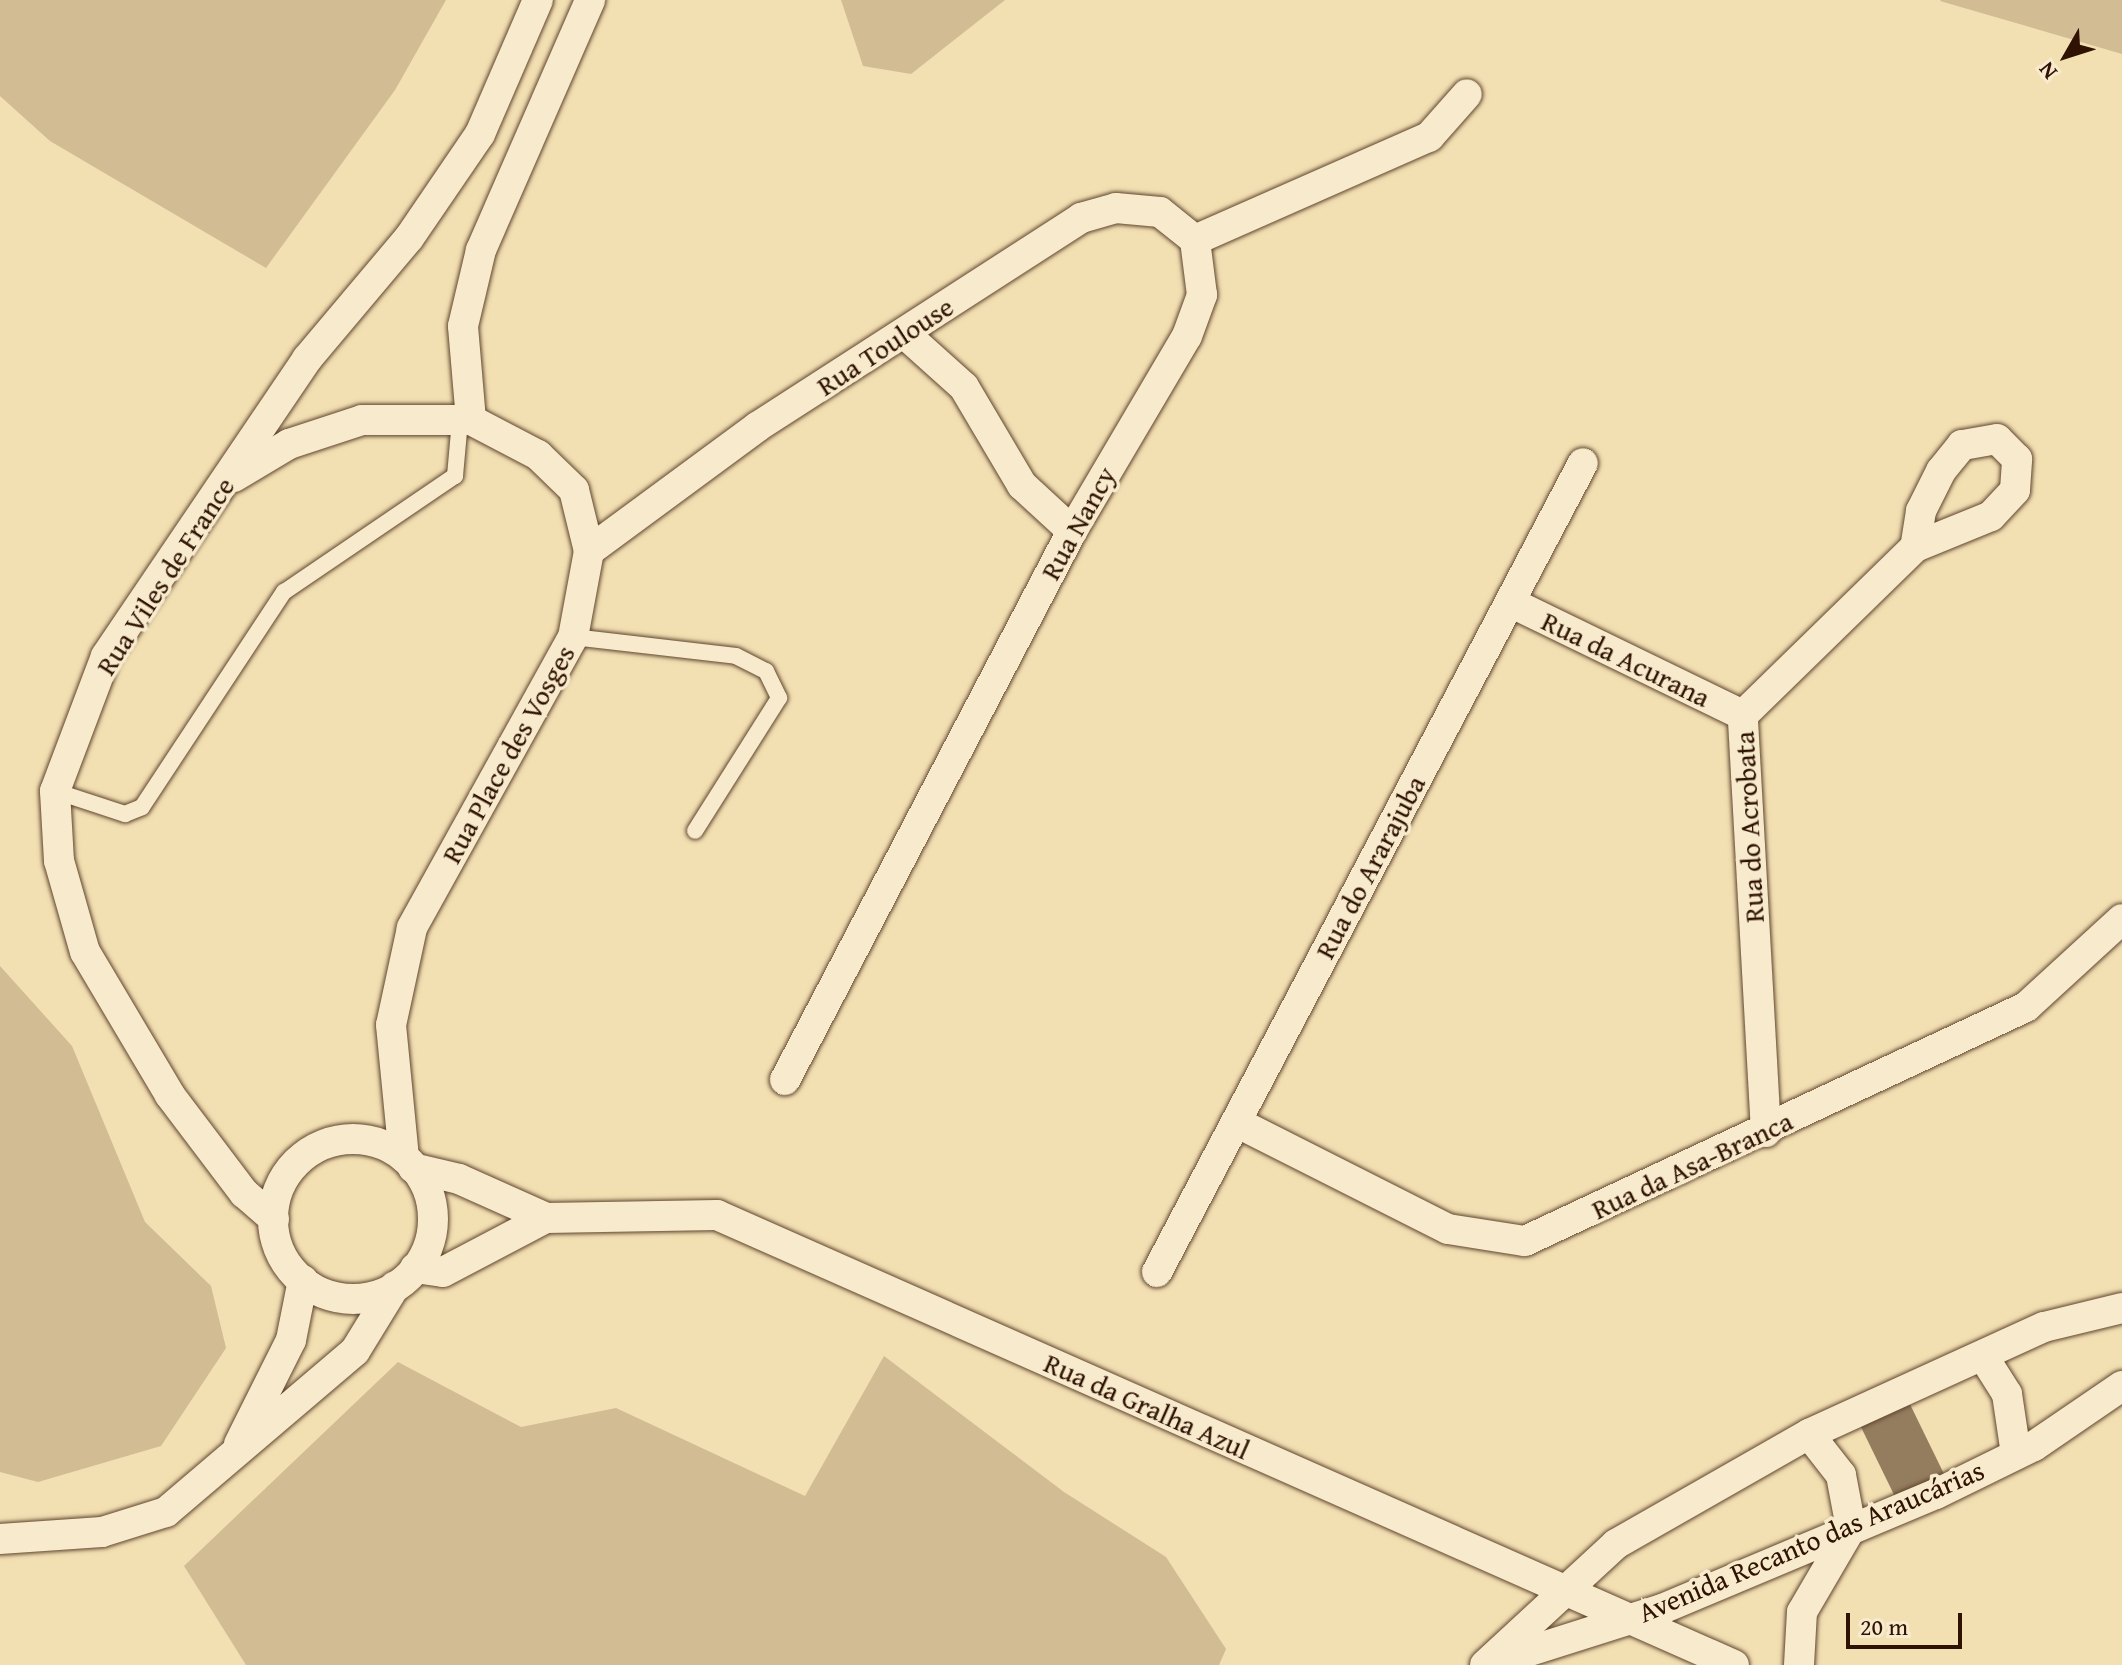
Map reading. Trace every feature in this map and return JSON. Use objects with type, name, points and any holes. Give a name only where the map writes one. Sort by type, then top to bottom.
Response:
[{"type":"street","name":"Rua Viles de France","points":[[274,1219],[244,1193],[170,1095],[85,952],[59,861],[55,791],[106,656],[307,359],[409,238],[480,134],[538,0]]},
{"type":"street","points":[[466,420],[463,326],[481,250],[590,0]]},
{"type":"street","points":[[1195,240],[1429,137],[1467,94]]},
{"type":"street","name":"Rua Toulouse","points":[[589,551],[757,427],[1081,218],[1116,208],[1160,212],[1195,240]]},
{"type":"street","name":"Rua Nancy","points":[[785,1080],[1072,531],[1187,336],[1202,295],[1195,240]]},
{"type":"street","points":[[905,334],[964,387],[1022,485],[1072,531]]},
{"type":"street","name":"Rua Place des Vosges","points":[[224,483],[289,444],[362,420],[466,420],[538,455],[574,490],[589,551],[573,637],[412,928],[391,1025],[409,1162]]},
{"type":"street","name":"Rua do Ararajuba","points":[[1157,1272],[1583,463]]},
{"type":"street","name":"Rua do Acrobata","points":[[1766,1132],[1743,715],[1915,547]]},
{"type":"street","name":"Rua da Acurana","points":[[1510,602],[1743,715]]},
{"type":"street","name":"Rua da Asa-Branca","points":[[1236,1122],[1448,1229],[1525,1241],[1766,1132],[2026,1007],[2122,919]]},
{"type":"street","points":[[0,1539],[102,1532],[166,1512],[355,1351],[405,1277],[428,1249],[433,1216],[409,1162],[375,1141],[341,1139],[309,1150],[286,1174],[274,1219],[275,1239],[303,1280],[348,1299],[405,1277]]},
{"type":"street","name":"Rua da Gralha Azul","points":[[409,1162],[459,1179],[546,1218],[717,1215],[1566,1591],[1621,1620],[1734,1665]]},
{"type":"street","name":"Rua da Gralha Azul","points":[[405,1277],[443,1272],[546,1218]]},
{"type":"street","points":[[233,1457],[291,1340],[303,1280]]},
{"type":"street","name":"Avenida Recanto das Araucárias","points":[[1485,1665],[1616,1544],[1809,1434],[2044,1327],[2122,1308]]},
{"type":"street","points":[[1983,1356],[2007,1394],[2016,1454]]},
{"type":"street","name":"Avenida Recanto das Araucárias","points":[[1485,1665],[1621,1620],[1851,1528],[2016,1454],[2122,1386]]},
{"type":"street","points":[[1799,1665],[1802,1612],[1851,1528],[1841,1475],[1809,1434]]},
{"type":"lane","points":[[55,791],[125,814],[142,807],[284,592],[455,476],[466,420]]},
{"type":"lane","points":[[573,637],[736,656],[766,671],[779,698],[695,831]]},
{"type":"shaded area","points":[[0,0],[446,0],[395,90],[266,268],[50,141],[0,96]]},
{"type":"shaded area","points":[[841,0],[1005,0],[911,74],[863,66]]},
{"type":"shaded area","points":[[1941,0],[2122,0],[2122,54],[1940,1]]},
{"type":"shaded area","points":[[0,966],[72,1046],[145,1222],[211,1286],[226,1348],[161,1446],[38,1482],[0,1472]]},
{"type":"shaded area","points":[[884,1356],[1064,1492],[1166,1557],[1226,1649],[1219,1665],[246,1665],[184,1566],[398,1362],[521,1427],[616,1408],[805,1496]]},
{"type":"building","points":[[1905,1394],[1946,1478],[1898,1502],[1856,1418]]}]
